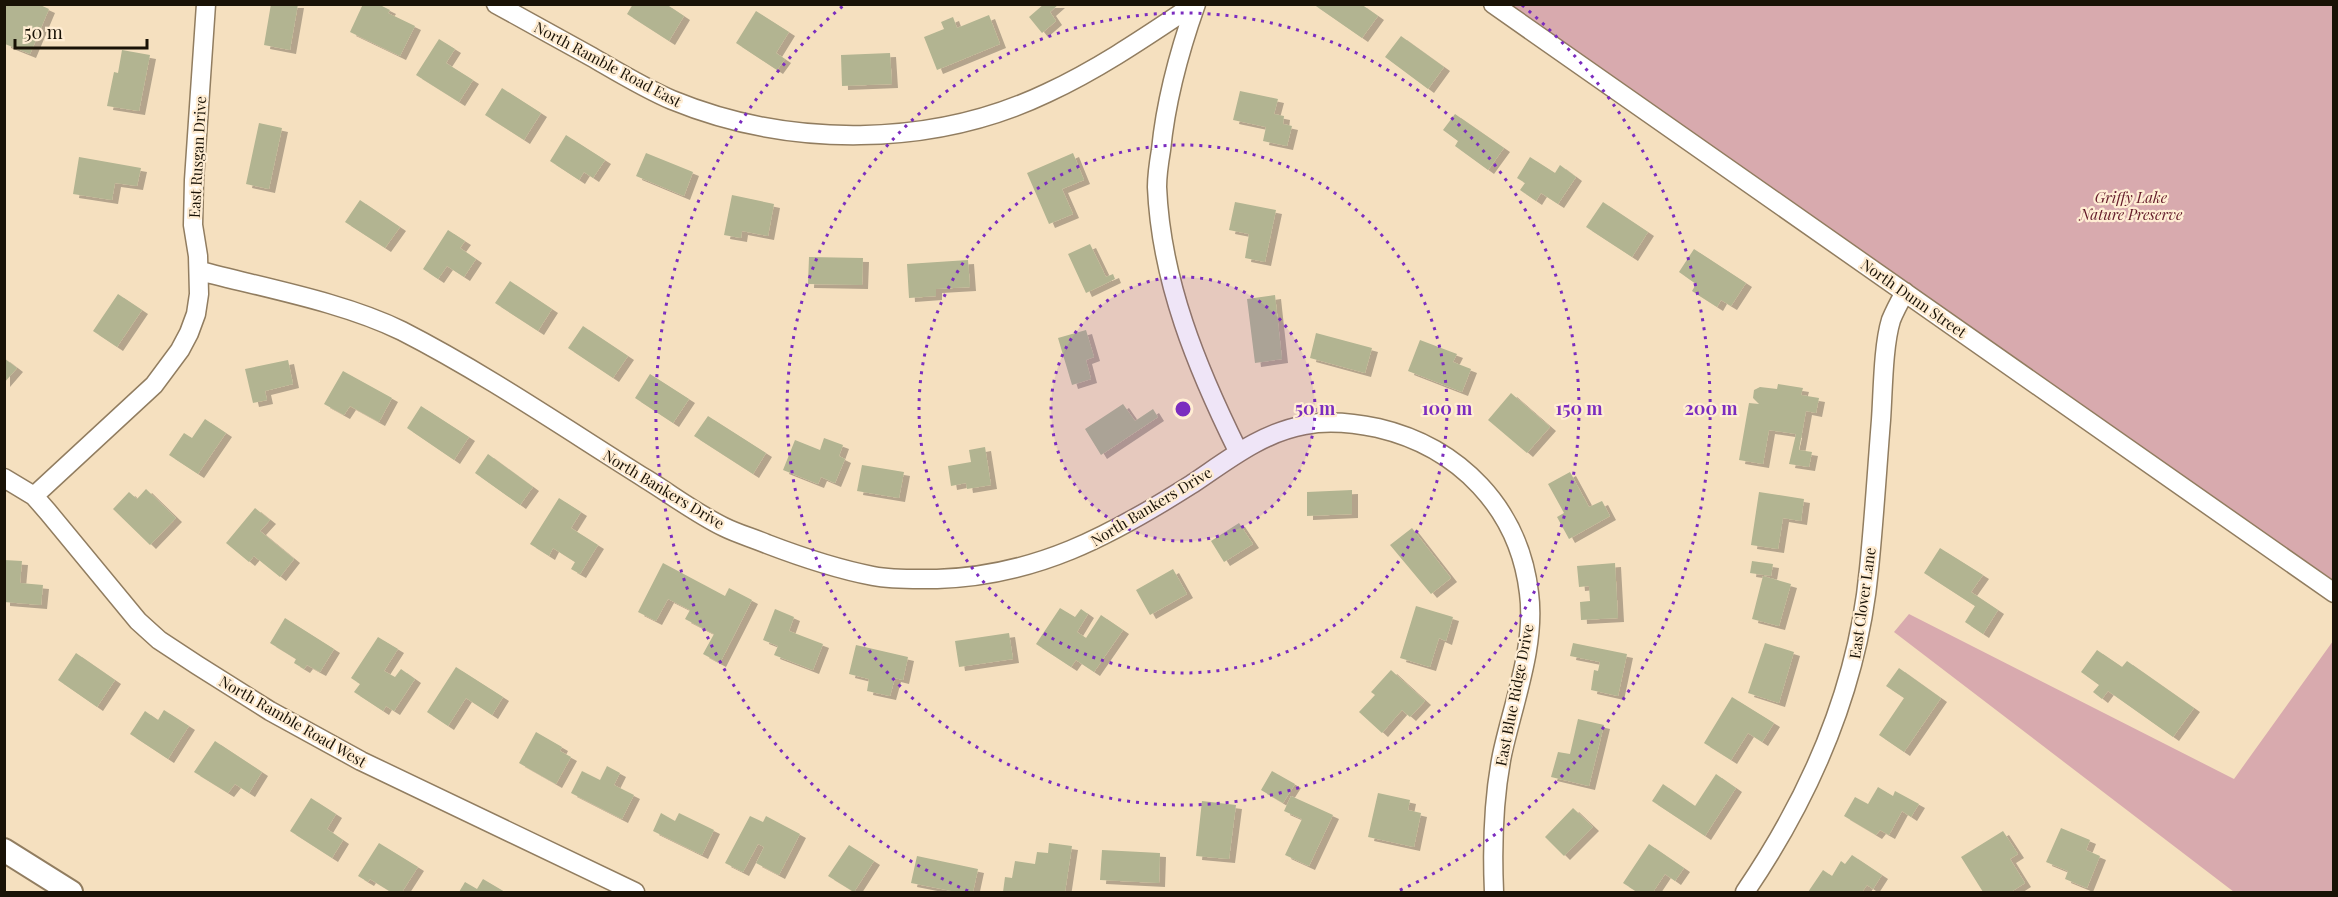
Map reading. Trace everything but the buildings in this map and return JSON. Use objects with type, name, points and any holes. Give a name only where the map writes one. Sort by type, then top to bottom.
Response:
[{"type":"main road","points":[[4,850],[71,892]]},
{"type":"street","name":"East Rusgan Drive","points":[[34,496],[139,400],[169,368],[185,342],[196,314],[200,271],[194,225],[194,180],[206,4]]},
{"type":"street","name":"North Ramble Road East","points":[[496,4],[629,79],[698,110],[747,124],[794,132],[843,135],[933,128],[1008,109],[1086,74],[1196,4]]},
{"type":"street","points":[[1196,4],[1178,55],[1168,99],[1157,185],[1168,263],[1184,327],[1205,382],[1238,451]]},
{"type":"street","name":"North Dunn Street","points":[[1493,4],[2334,593]]},
{"type":"street","name":"North Bankers Drive","points":[[200,271],[348,310],[400,330],[454,360],[724,527],[812,560],[876,576],[910,579],[952,578],[1008,570],[1057,557],[1092,542],[1126,523],[1194,482],[1238,451]]},
{"type":"street","name":"East Clover Lane","points":[[1745,892],[1792,816],[1821,758],[1857,654],[1869,570],[1888,342],[1891,322],[1905,292]]},
{"type":"street","name":"East Blue Ridge Drive","points":[[1238,451],[1280,432],[1306,424],[1332,422],[1356,424],[1407,436],[1432,447],[1469,473],[1487,493],[1512,533],[1526,576],[1530,597],[1530,622],[1496,795],[1492,832],[1494,892]]},
{"type":"street","name":"North Ramble Road West","points":[[4,478],[34,496],[138,621],[159,640],[197,665],[270,711],[361,761],[635,892]]},
{"type":"green space","name":"Griffy Lake Nature Preserve","points":[[1492,5],[2333,5],[2333,593]]},
{"type":"green space","points":[[1909,614],[2234,779],[2333,641],[2333,892],[2234,892],[1894,632]]}]
